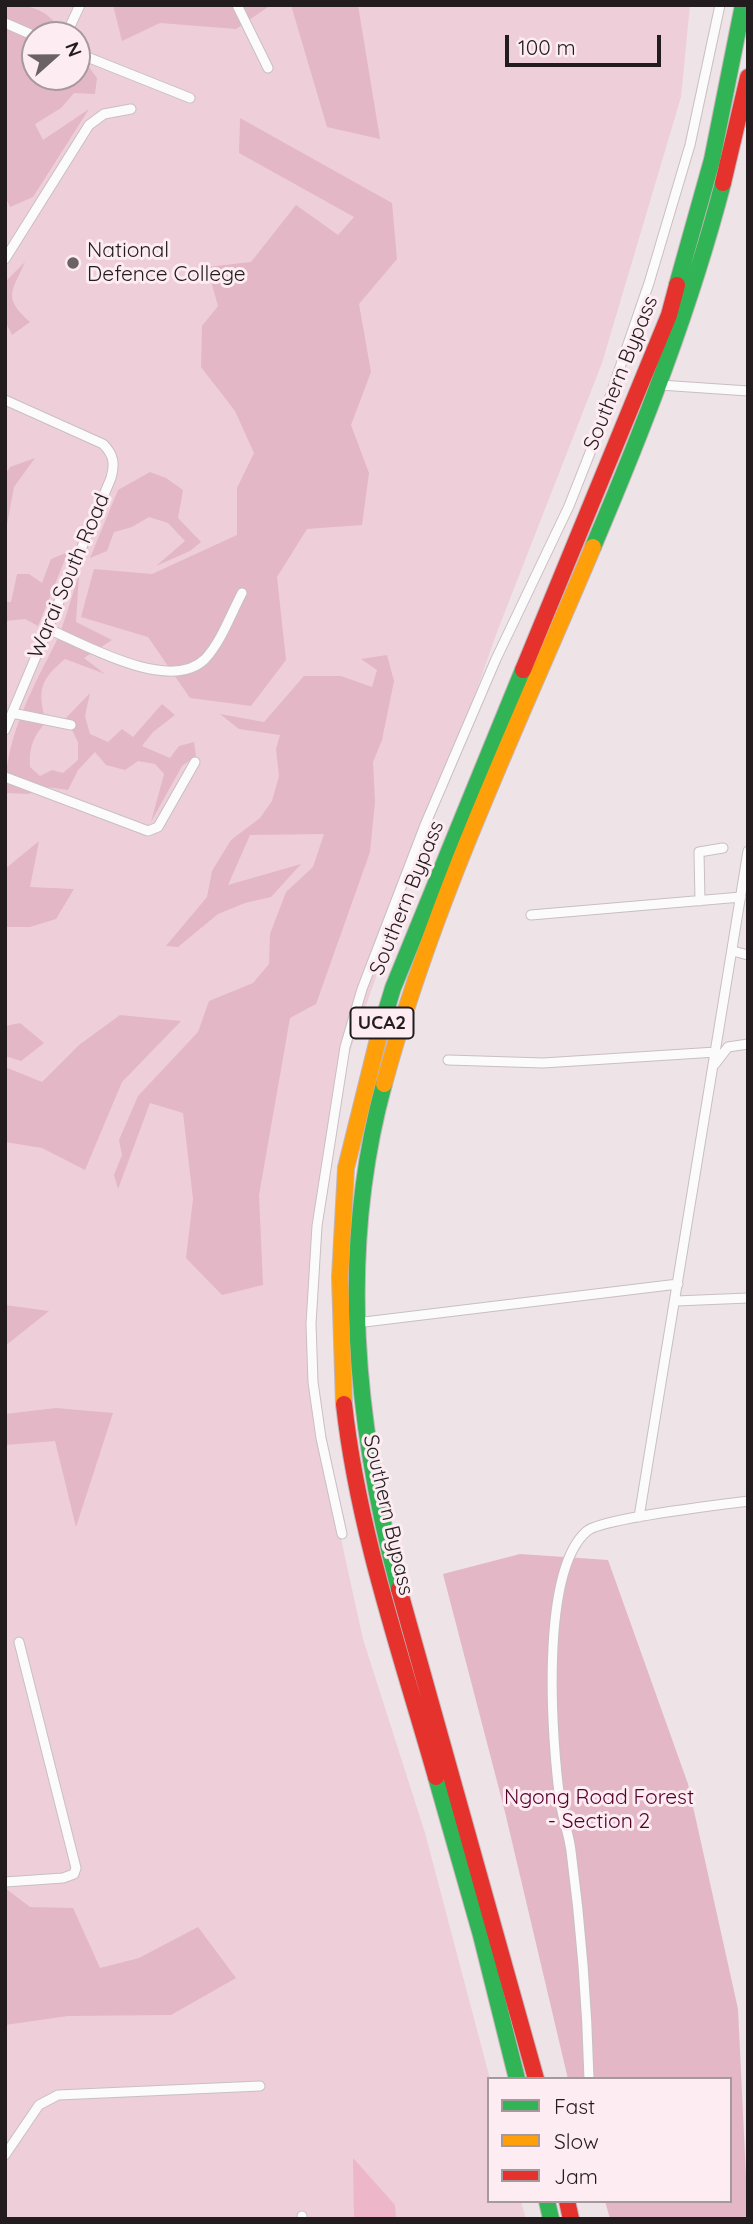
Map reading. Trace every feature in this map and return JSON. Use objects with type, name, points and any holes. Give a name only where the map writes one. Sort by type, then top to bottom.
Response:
[{"type":"highway","name":"Southern Bypass","points":[[516,2077],[481,1935],[358,1498],[342,1390],[340,1277],[346,1168],[368,1069],[393,988],[668,314],[712,160],[743,5]]},
{"type":"highway","name":"Southern Bypass","points":[[535,2077],[498,1933],[417,1655],[376,1493],[359,1381],[356,1323],[359,1223],[371,1136],[389,1052],[443,901],[685,320],[709,237],[748,77]]},
{"type":"street","points":[[73,21],[80,5]]},
{"type":"street","points":[[237,5],[268,68]]},
{"type":"street","points":[[342,1534],[321,1438],[313,1382],[312,1324],[317,1226],[345,1047],[362,989],[425,825],[496,659],[569,506],[595,440],[649,283],[690,145],[720,5]]},
{"type":"street","points":[[91,59],[190,98]]},
{"type":"street","points":[[5,259],[89,125],[104,114],[131,109]]},
{"type":"street","points":[[660,385],[748,391]]},
{"type":"street","name":"Warai South Road","points":[[5,400],[103,444],[111,452],[114,461],[111,478],[5,729]]},
{"type":"street","points":[[46,628],[139,666],[178,673],[195,668],[207,657],[242,593]]},
{"type":"street","points":[[12,713],[71,725]]},
{"type":"street","points":[[5,777],[148,831],[158,827],[195,762]]},
{"type":"street","points":[[700,901],[699,852],[723,848]]},
{"type":"street","points":[[639,1517],[748,851]]},
{"type":"street","points":[[531,915],[741,897]]},
{"type":"street","points":[[733,951],[748,955]]},
{"type":"street","points":[[714,1065],[727,1047],[748,1044]]},
{"type":"street","points":[[448,1060],[543,1063],[716,1052]]},
{"type":"street","points":[[356,1323],[678,1284]]},
{"type":"street","points":[[676,1301],[748,1297]]},
{"type":"street","points":[[589,2077],[585,1991],[571,1850],[560,1800],[552,1637],[566,1569],[585,1533],[639,1517],[748,1501]]},
{"type":"street","points":[[5,1882],[63,1878],[74,1874],[76,1868],[19,1642]]},
{"type":"street","points":[[5,2155],[39,2105],[58,2095],[260,2086]]},
{"type":"shaded area","points":[[5,5],[690,5],[681,97],[602,363],[497,632],[336,1091],[312,1223],[311,1361],[339,1530],[363,1639],[425,1833],[489,2077],[487,2077],[487,2203],[522,2203],[526,2219],[5,2219]]},
{"type":"shaded area","points":[[353,2158],[395,2205],[396,2219],[354,2219]]},
{"type":"green space","points":[[5,5],[25,6],[40,11],[53,21],[21,21],[21,91],[91,91],[91,70],[97,78],[95,94],[74,93],[61,108],[35,124],[43,140],[89,109],[33,197],[10,207],[5,196]]},
{"type":"green space","points":[[113,5],[271,5],[236,29],[160,23],[122,41]]},
{"type":"green space","points":[[291,5],[358,5],[380,139],[327,127]]},
{"type":"green space","points":[[240,118],[392,203],[397,259],[359,304],[371,372],[351,425],[369,473],[362,525],[307,529],[277,577],[286,660],[251,706],[190,698],[148,637],[81,617],[94,569],[152,574],[237,535],[237,488],[254,453],[235,411],[201,367],[202,326],[218,306],[207,267],[251,262],[296,205],[338,235],[354,217],[239,153]]},
{"type":"green space","points":[[25,262],[12,294],[16,306],[30,322],[12,335],[5,321],[5,282]]},
{"type":"green space","points":[[35,458],[14,487],[5,535],[5,475],[10,467]]},
{"type":"green space","points":[[150,472],[166,478],[183,490],[178,518],[201,542],[190,551],[156,566],[185,541],[168,523],[149,517],[132,527],[114,532],[107,551],[90,558],[118,490]]},
{"type":"green space","points":[[68,552],[38,626],[25,619],[5,621],[5,602],[11,602],[17,574],[29,574],[42,583],[51,559]]},
{"type":"green space","points":[[79,575],[76,622],[112,640],[84,658],[105,674],[65,659],[50,673],[41,694],[46,722],[33,743],[30,767],[40,776],[52,770],[63,773],[78,760],[78,742],[66,718],[90,693],[85,716],[90,734],[108,742],[122,729],[133,737],[162,704],[175,715],[153,732],[142,746],[170,758],[179,746],[194,742],[196,756],[182,766],[151,822],[164,774],[155,764],[138,761],[125,770],[106,765],[95,752],[78,770],[68,790],[40,786],[29,794],[5,793],[9,756],[19,720],[60,634]]},
{"type":"green space","points":[[387,655],[394,681],[382,740],[373,762],[375,802],[370,852],[316,1004],[290,1018],[259,1195],[263,1285],[222,1295],[186,1258],[193,1199],[183,1113],[150,1103],[118,1189],[114,1175],[122,1155],[119,1140],[138,1096],[198,1032],[209,1001],[253,983],[269,964],[270,934],[286,892],[313,867],[324,834],[250,835],[228,885],[301,864],[271,897],[245,903],[218,914],[178,947],[166,946],[207,897],[212,871],[231,840],[260,818],[272,801],[279,776],[276,749],[280,735],[239,729],[220,714],[264,722],[304,676],[341,676],[372,687],[377,670],[361,659]]},
{"type":"green space","points":[[39,841],[30,887],[74,889],[56,919],[30,927],[5,927],[5,869]]},
{"type":"green space","points":[[120,1015],[181,1021],[122,1082],[85,1170],[42,1148],[5,1142],[5,1067],[42,1082],[79,1045]]},
{"type":"green space","points":[[20,1023],[44,1043],[21,1061],[5,1056],[5,1026]]},
{"type":"green space","points":[[5,1305],[49,1311],[5,1346]]},
{"type":"green space","points":[[56,1408],[113,1413],[76,1527],[55,1441],[5,1445],[5,1414]]},
{"type":"green space","name":"Ngong Road Forest - Section 2","points":[[520,1554],[608,1560],[688,1784],[738,2009],[748,2219],[610,2219],[606,2203],[732,2203],[732,2077],[568,2077],[505,1812],[443,1574]]},
{"type":"green space","points":[[5,1888],[30,1907],[73,1908],[100,1968],[139,1958],[198,1927],[236,1978],[171,2015],[68,2016],[5,2025]]},
{"type":"traffic: fast","points":[[677,285],[712,160],[743,5]]},
{"type":"traffic: fast","points":[[593,547],[665,367],[696,276],[723,183]]},
{"type":"traffic: fast","points":[[380,1031],[393,988],[523,670]]},
{"type":"traffic: fast","points":[[384,1084],[370,1147],[361,1210],[357,1274],[358,1337],[372,1464],[399,1589]]},
{"type":"traffic: fast","points":[[436,1777],[481,1935],[516,2077]]},
{"type":"traffic: fast","points":[[547,2203],[551,2219]]},
{"type":"traffic: slow","points":[[384,1084],[427,946],[453,879],[593,547]]},
{"type":"traffic: slow","points":[[344,1404],[340,1277],[346,1168],[380,1031]]},
{"type":"traffic: jam","points":[[723,183],[748,77]]},
{"type":"traffic: jam","points":[[523,670],[669,315],[677,285]]},
{"type":"traffic: jam","points":[[344,1404],[359,1499],[370,1545],[436,1777]]},
{"type":"traffic: jam","points":[[399,1589],[535,2077]]},
{"type":"traffic: jam","points":[[567,2203],[571,2219]]},
{"type":"place","name":"National Defence College","points":[[73,263]]}]
